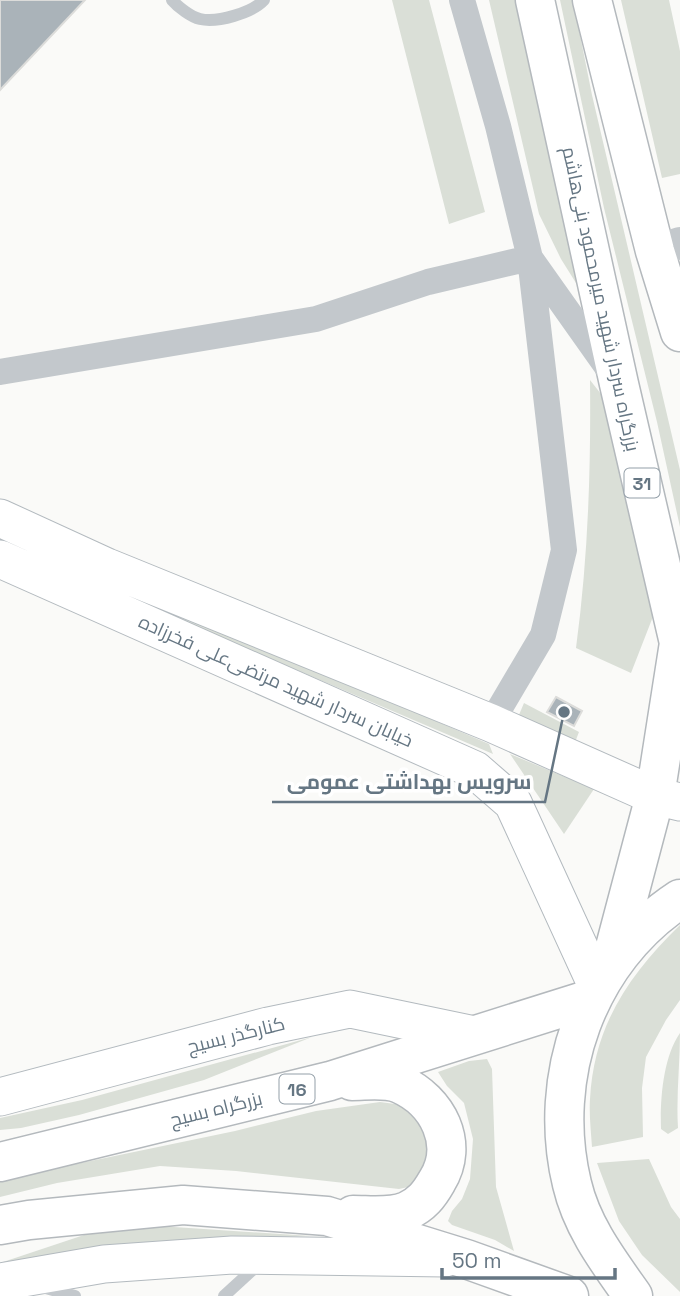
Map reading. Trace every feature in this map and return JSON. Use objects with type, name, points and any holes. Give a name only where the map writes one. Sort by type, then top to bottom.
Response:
[{"type":"highway","name":"بزرگراه سردار شهید میرمحمود بنی‌هاشم","points":[[535,0],[679,643],[668,799],[569,1059],[563,1123],[572,1186],[596,1244],[634,1296]]},
{"type":"highway","points":[[592,0],[668,247],[680,331]]},
{"type":"highway","points":[[599,984],[655,915],[680,899]]},
{"type":"highway","name":"بزرگراه بسیج","points":[[2,1161],[330,1081],[475,1035],[599,984]]},
{"type":"highway","points":[[10,1228],[183,1205],[327,1216],[395,1214],[407,1211],[430,1195],[446,1163],[446,1137],[440,1118],[413,1091],[397,1083],[330,1081]]},
{"type":"highway","points":[[327,1216],[466,1259],[569,1296]]},
{"type":"main road","name":"خیابان سردار شهید مرتضی‌علی فخرزاده","points":[[0,518],[107,567],[491,723],[668,799]]},
{"type":"main road","name":"خیابان سردار شهید مرتضی‌علی فخرزاده","points":[[0,559],[475,770],[513,803],[599,984]]},
{"type":"main road","name":"کنارگذر بسیج","points":[[0,1097],[268,1026],[350,1009],[475,1035]]},
{"type":"main road","points":[[7,1281],[104,1264],[232,1255],[466,1259]]},
{"type":"street","points":[[462,0],[498,126],[530,258],[564,550],[543,635],[491,723]]},
{"type":"street","points":[[0,372],[316,319],[428,282],[530,258]]},
{"type":"street","points":[[530,258],[619,384]]},
{"type":"lane","points":[[172,0],[177,6],[200,19],[232,17],[264,0]]},
{"type":"lane","points":[[224,1296],[269,1255]]},
{"type":"lane","points":[[7,1281],[75,1296]]},
{"type":"shaded area","points":[[392,0],[429,0],[485,212],[449,224]]},
{"type":"shaded area","points":[[489,0],[534,0],[601,323],[561,259],[539,214]]},
{"type":"shaded area","points":[[560,0],[573,0],[592,95],[680,470],[680,527],[604,208]]},
{"type":"shaded area","points":[[621,0],[669,0],[680,51],[680,174],[662,178]]},
{"type":"shaded area","points":[[590,380],[608,403],[654,614],[631,673],[576,648],[588,514]]},
{"type":"shaded area","points":[[0,533],[489,744],[493,754],[0,543]]},
{"type":"shaded area","points":[[524,703],[579,732],[570,755],[513,729]]},
{"type":"shaded area","points":[[510,754],[594,789],[564,834]]},
{"type":"shaded area","points":[[680,925],[680,1000],[646,1057],[642,1088],[643,1137],[592,1147],[590,1105],[593,1072],[607,1025],[630,983]]},
{"type":"shaded area","points":[[680,1033],[678,1128],[668,1134],[661,1129],[662,1092],[666,1066]]},
{"type":"shaded area","points":[[312,1037],[204,1080],[79,1115],[0,1130],[0,1118],[82,1100]]},
{"type":"shaded area","points":[[487,1059],[492,1069],[496,1187],[514,1251],[495,1240],[452,1225],[448,1221],[462,1199],[470,1179],[473,1139],[464,1103],[447,1086],[438,1072],[469,1061]]},
{"type":"shaded area","points":[[380,1102],[410,1106],[437,1148],[413,1186],[399,1189],[236,1171],[160,1166],[57,1183],[0,1197],[0,1180],[4,1179],[235,1131],[316,1111]]},
{"type":"shaded area","points":[[649,1159],[671,1207],[680,1219],[680,1292],[642,1255],[619,1221],[597,1163]]},
{"type":"shaded area","points":[[159,1226],[311,1236],[212,1238],[0,1263],[96,1231]]},
{"type":"building","points":[[0,0],[85,0],[0,90]]},
{"type":"building","points":[[556,697],[582,711],[574,726],[547,712]]},
{"type":"place","name":"سرویس بهداشتی عمومی","points":[[564,712]]}]
